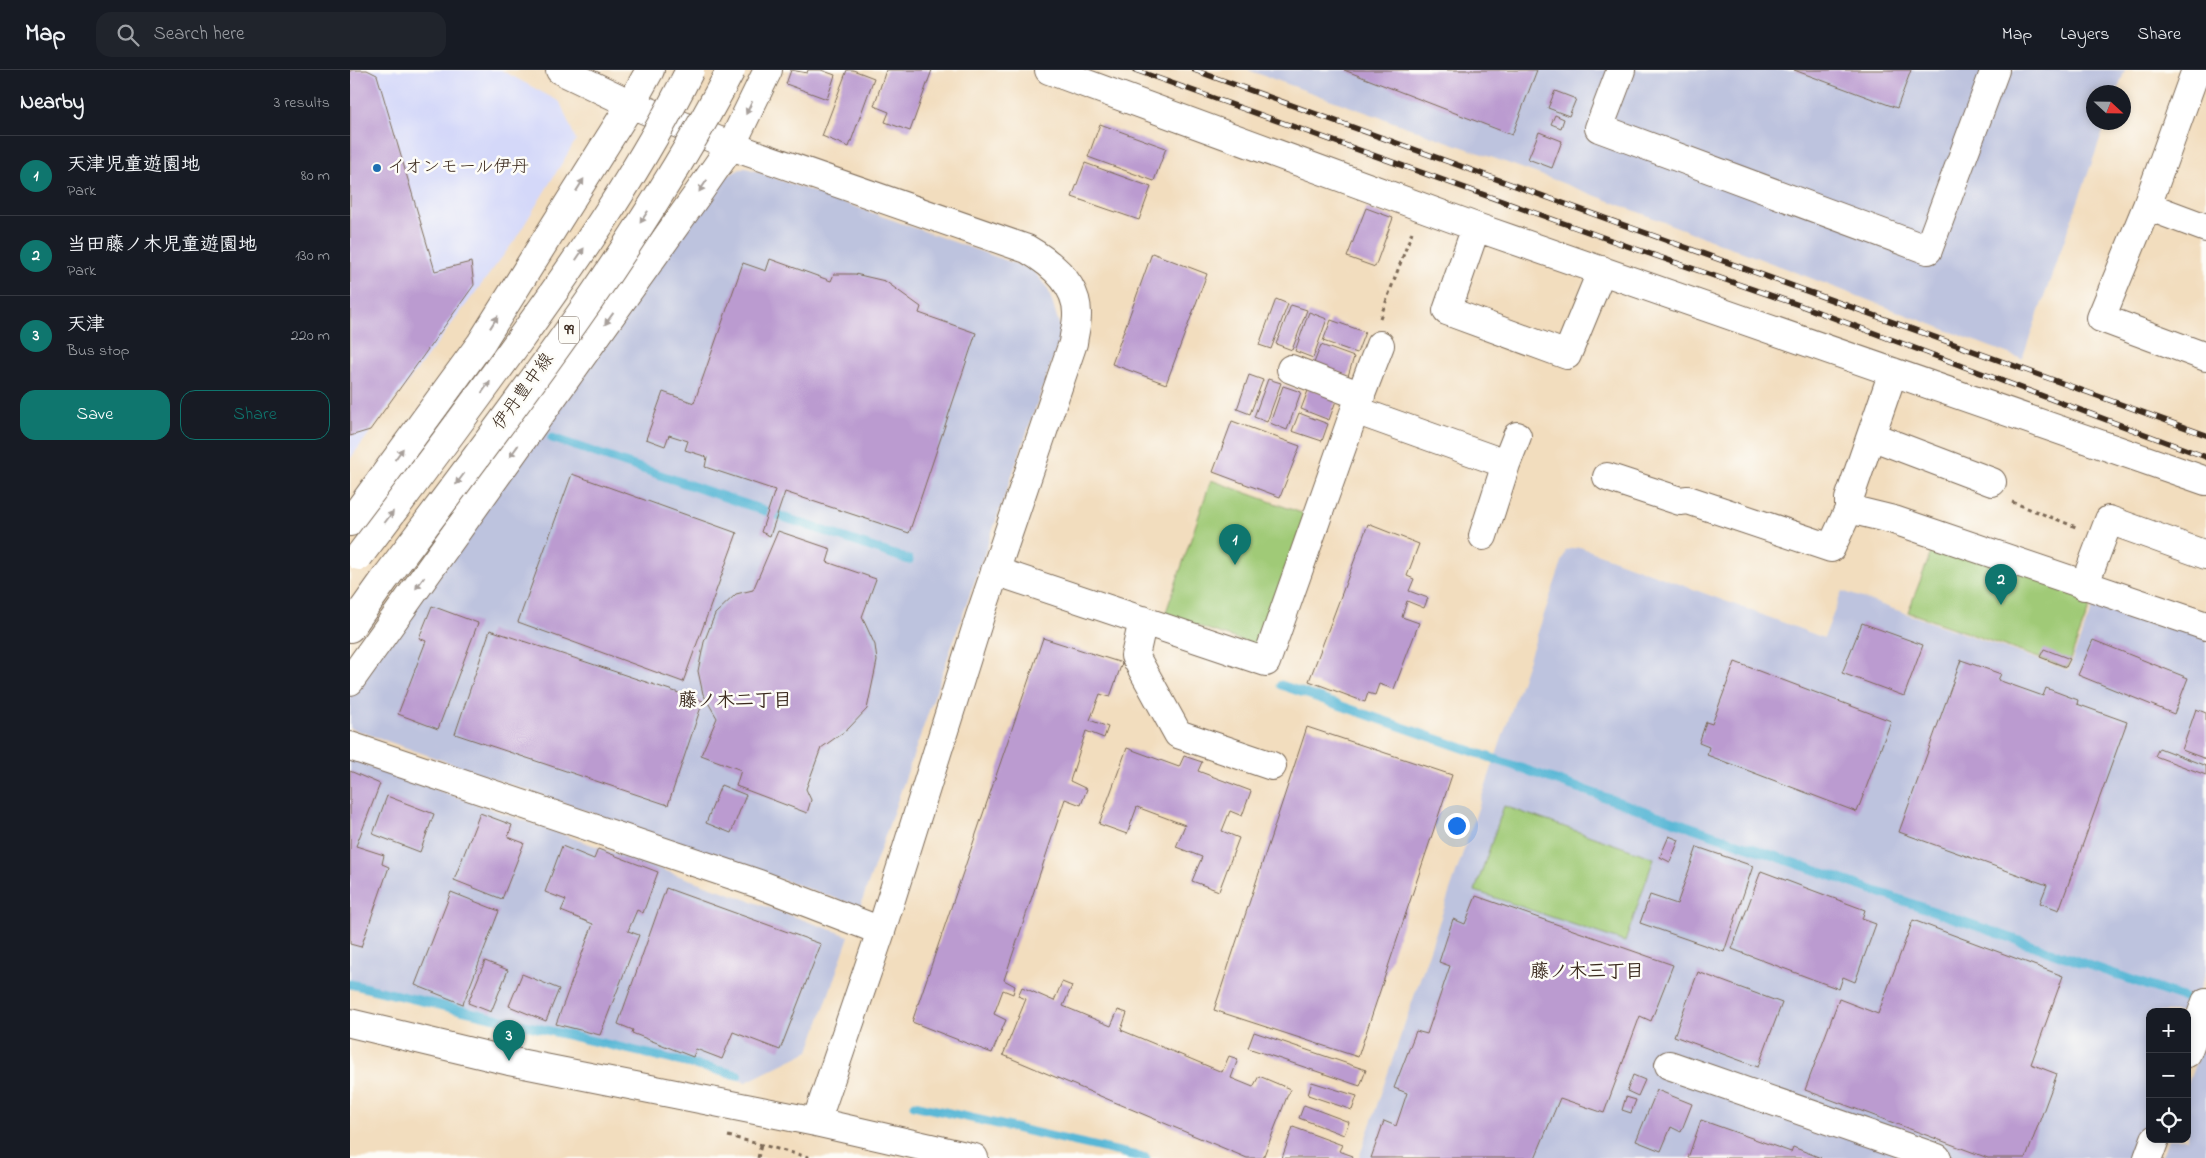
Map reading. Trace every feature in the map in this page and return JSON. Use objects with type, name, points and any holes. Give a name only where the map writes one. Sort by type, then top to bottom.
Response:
[{"type":"street","points":[[560,70],[631,104],[731,146],[1027,249],[1045,260],[1072,290],[1077,313],[1073,343],[995,571],[881,931],[816,1122]]},
{"type":"street","points":[[350,522],[481,343],[631,104],[650,70]]},
{"type":"street","name":"伊丹豊中線","points":[[355,562],[461,422],[559,286],[629,182],[690,70]]},
{"type":"street","name":"伊丹豊中線","points":[[350,628],[530,385],[596,291],[702,124],[731,70]]},
{"type":"street","points":[[350,680],[731,146],[768,70]]},
{"type":"street","points":[[1049,70],[1476,227],[2206,481]]},
{"type":"street","points":[[1621,70],[1599,128],[1928,250],[1995,70]]},
{"type":"street","points":[[2196,70],[2147,206],[2101,318],[2206,357]]},
{"type":"street","points":[[2147,206],[2206,228]]},
{"type":"street","points":[[1476,227],[1447,311],[1567,355],[1602,270]]},
{"type":"street","points":[[995,571],[1266,662],[1380,345]]},
{"type":"street","points":[[1291,369],[1358,403],[1506,464]]},
{"type":"street","points":[[1607,477],[1680,501],[1688,500],[1831,548],[1849,509],[1849,498],[1893,372]]},
{"type":"street","points":[[1483,536],[1517,436]]},
{"type":"street","points":[[1871,436],[1992,482]]},
{"type":"street","points":[[1849,509],[1894,520],[2206,626]]},
{"type":"street","points":[[2084,586],[2109,520],[2206,555]]},
{"type":"street","points":[[1143,620],[1135,656],[1178,734],[1272,766]]},
{"type":"street","points":[[350,746],[759,884],[881,931]]},
{"type":"street","points":[[2191,1042],[2206,1002]]},
{"type":"street","points":[[350,1023],[509,1061],[816,1122],[974,1158]]},
{"type":"street","points":[[1669,1065],[1937,1158]]},
{"type":"street","points":[[2148,1158],[2154,1143]]},
{"type":"path","points":[[1380,345],[1374,334],[1422,206]]},
{"type":"path","points":[[1992,482],[2006,488],[2002,498],[2102,537]]},
{"type":"path","points":[[758,1158],[761,1145]]},
{"type":"shaded area","points":[[350,70],[501,70],[560,102],[576,140],[515,240],[350,459]]},
{"type":"shaded area","points":[[1248,70],[2125,70],[2120,85],[2086,85],[2086,130],[2104,130],[2022,359],[1552,179]]},
{"type":"shaded area","points":[[744,167],[1033,270],[1048,289],[1062,333],[860,907],[350,728],[350,693],[711,185]]},
{"type":"shaded area","points":[[1580,547],[1824,638],[1842,591],[2068,670],[2096,599],[2206,637],[2206,971],[2191,1014],[2191,1008],[2146,1008],[2147,1143],[2142,1158],[1359,1158],[1566,550]]},
{"type":"shaded area","points":[[350,759],[849,936],[809,1051],[746,1082],[350,987]]},
{"type":"shaded area","points":[[2206,1034],[2206,1158],[2161,1158],[2167,1143],[2191,1143],[2191,1075]]},
{"type":"green space","points":[[1211,480],[1307,515],[1261,641],[1255,645],[1165,615]]},
{"type":"green space","points":[[1936,540],[2093,598],[2067,668],[1908,612]]},
{"type":"green space","points":[[1504,806],[1654,858],[1625,942],[1475,891]]},
{"type":"building","name":"イオンモール伊丹","points":[[350,70],[367,70],[377,75],[435,271],[471,262],[474,285],[370,430],[350,436]]},
{"type":"building","points":[[791,70],[807,73],[808,70],[821,70],[835,75],[827,99],[786,84]]},
{"type":"building","points":[[847,70],[853,70],[874,78],[849,147],[822,136]]},
{"type":"building","points":[[886,70],[932,70],[910,131],[885,122],[889,112],[874,106]]},
{"type":"building","points":[[1344,70],[1537,70],[1512,135]]},
{"type":"building","points":[[1794,70],[1911,70],[1897,108]]},
{"type":"building","points":[[1555,91],[1576,99],[1569,116],[1548,108]]},
{"type":"building","points":[[1555,115],[1564,119],[1561,128],[1551,124]]},
{"type":"building","points":[[1100,124],[1166,148],[1154,181],[1088,157]]},
{"type":"building","points":[[1539,132],[1562,141],[1552,168],[1528,159]]},
{"type":"building","points":[[1085,163],[1151,187],[1139,220],[1072,197]]},
{"type":"building","points":[[1366,208],[1393,218],[1375,267],[1347,257]]},
{"type":"building","points":[[1152,253],[1207,274],[1166,384],[1112,364]]},
{"type":"building","points":[[770,259],[831,281],[834,274],[855,274],[885,281],[921,307],[919,313],[976,333],[909,533],[785,492],[770,536],[761,532],[775,490],[705,467],[707,457],[685,450],[688,441],[669,435],[665,446],[646,439],[663,392],[694,403],[743,263],[766,271]]},
{"type":"building","points":[[1276,299],[1288,304],[1271,349],[1259,345]]},
{"type":"building","points":[[1291,305],[1307,310],[1292,350],[1276,344]]},
{"type":"building","points":[[1309,312],[1327,319],[1313,358],[1295,351]]},
{"type":"building","points":[[1331,320],[1365,332],[1357,353],[1323,341]]},
{"type":"building","points":[[1321,345],[1354,357],[1348,376],[1314,363]]},
{"type":"building","points":[[1249,375],[1263,380],[1250,414],[1237,409]]},
{"type":"building","points":[[1268,379],[1281,383],[1267,422],[1254,417]]},
{"type":"building","points":[[1283,386],[1301,392],[1287,430],[1270,423]]},
{"type":"building","points":[[1309,388],[1337,398],[1329,420],[1301,409]]},
{"type":"building","points":[[1299,413],[1328,424],[1322,441],[1292,431]]},
{"type":"building","points":[[1232,421],[1300,446],[1280,497],[1213,472]]},
{"type":"building","points":[[572,474],[737,533],[683,682],[518,622]]},
{"type":"building","points":[[1368,524],[1419,544],[1407,576],[1414,579],[1409,591],[1428,598],[1424,608],[1407,601],[1402,617],[1419,623],[1394,689],[1379,684],[1375,695],[1368,693],[1365,702],[1309,681]]},
{"type":"building","points":[[778,531],[831,549],[827,562],[876,579],[862,617],[875,645],[877,661],[867,709],[848,729],[821,748],[806,789],[811,800],[807,813],[736,786],[741,770],[701,755],[717,718],[703,694],[698,671],[704,642],[715,614],[736,594],[753,590]]},
{"type":"building","points":[[432,606],[478,623],[438,729],[398,714],[426,641],[419,638]]},
{"type":"building","points":[[1862,623],[1923,645],[1904,696],[1842,673]]},
{"type":"building","points":[[490,630],[703,701],[668,805],[455,734]]},
{"type":"building","points":[[1043,638],[1122,663],[1110,697],[1100,694],[1090,720],[1108,727],[1104,738],[1086,731],[1070,781],[1087,789],[1081,805],[1065,799],[1004,980],[1015,986],[1013,994],[1003,990],[994,1014],[1006,1020],[992,1053],[912,1022]]},
{"type":"building","points":[[2093,640],[2188,678],[2174,714],[2078,675]]},
{"type":"building","points":[[2044,649],[2070,659],[2066,667],[2040,657]]},
{"type":"building","points":[[1961,660],[2001,674],[1998,680],[2043,696],[2046,688],[2078,700],[2077,704],[2127,722],[2059,910],[2040,903],[2047,885],[1899,832]]},
{"type":"building","points":[[1735,662],[1891,721],[1857,812],[1707,755],[1709,747],[1699,743],[1706,722],[1712,724]]},
{"type":"building","points":[[2196,709],[2206,713],[2206,759],[2182,750]]},
{"type":"building","points":[[1307,727],[1452,775],[1358,1057],[1214,1010]]},
{"type":"building","points":[[1127,748],[1179,767],[1184,756],[1202,762],[1198,771],[1251,791],[1242,816],[1230,811],[1222,831],[1239,838],[1219,891],[1192,881],[1202,857],[1176,847],[1185,825],[1137,807],[1127,834],[1099,824]]},
{"type":"building","points":[[2159,748],[2206,766],[2206,775],[2155,756]]},
{"type":"building","points":[[350,771],[380,784],[356,846],[384,855],[382,864],[389,867],[361,947],[350,944]]},
{"type":"building","points":[[721,785],[746,795],[731,833],[706,823]]},
{"type":"building","points":[[387,796],[434,814],[420,852],[373,834]]},
{"type":"building","points":[[480,813],[512,825],[508,837],[524,843],[502,899],[454,880]]},
{"type":"building","points":[[1669,836],[1679,840],[1670,862],[1660,857]]},
{"type":"building","points":[[562,846],[594,859],[598,849],[658,872],[643,913],[637,910],[628,931],[639,935],[600,1035],[556,1024],[593,924],[561,911],[566,900],[545,892]]},
{"type":"building","points":[[1697,847],[1753,866],[1724,952],[1640,923],[1650,895],[1677,904]]},
{"type":"building","points":[[1761,871],[1865,910],[1862,919],[1876,924],[1855,982],[1843,977],[1839,989],[1732,949]]},
{"type":"building","points":[[666,888],[821,944],[780,1050],[733,1032],[722,1059],[696,1049],[693,1057],[632,1033],[633,1030],[618,1024]]},
{"type":"building","points":[[451,892],[499,911],[463,1004],[415,985]]},
{"type":"building","points":[[1476,896],[1673,965],[1651,1021],[1640,1016],[1604,1113],[1560,1098],[1535,1158],[1371,1158],[1384,1121],[1396,1126],[1407,1093],[1394,1088],[1416,1031],[1427,1034],[1450,966],[1439,962],[1453,919],[1465,924]]},
{"type":"building","points":[[1913,920],[2063,976],[2031,1064],[2057,1074],[2026,1158],[1988,1158],[1805,1090],[1839,999],[1878,1014]]},
{"type":"building","points":[[485,961],[508,970],[491,1012],[468,1003]]},
{"type":"building","points":[[1698,972],[1782,1003],[1758,1067],[1674,1036]]},
{"type":"building","points":[[522,974],[559,989],[546,1021],[509,1006]]},
{"type":"building","points":[[1062,982],[1072,986],[1063,1006],[1111,1026],[1118,1010],[1127,1013],[1121,1030],[1222,1072],[1229,1056],[1238,1059],[1231,1078],[1253,1087],[1259,1076],[1290,1089],[1263,1158],[1247,1158],[1003,1055],[1026,999],[1018,996],[1022,987],[1054,1001]]},
{"type":"building","points":[[1254,1032],[1366,1070],[1360,1086],[1248,1048]]},
{"type":"building","points":[[1633,1075],[1645,1080],[1638,1096],[1627,1091]]},
{"type":"building","points":[[1312,1082],[1357,1096],[1352,1110],[1308,1095]]},
{"type":"building","points":[[1657,1090],[1692,1104],[1681,1132],[1671,1127],[1661,1151],[1636,1141]]},
{"type":"building","points":[[1626,1097],[1636,1100],[1631,1113],[1622,1110]]},
{"type":"building","points":[[1304,1105],[1349,1122],[1344,1135],[1299,1118]]},
{"type":"building","points":[[1701,1120],[1791,1152],[1793,1147],[1821,1158],[1688,1158]]},
{"type":"building","points":[[1293,1127],[1342,1145],[1339,1151],[1353,1156],[1352,1158],[1282,1158]]},
{"type":"waterway","points":[[552,438],[909,560]]},
{"type":"waterway","points":[[1281,685],[2184,998]]},
{"type":"waterway","points":[[350,984],[738,1075]]},
{"type":"waterway","points":[[914,1105],[1146,1158]]},
{"type":"railway","points":[[1135,70],[1630,247],[1799,305],[2206,457]]},
{"type":"railway","points":[[1194,70],[2206,435]]},
{"type":"place","name":"イオンモール伊丹","points":[[377,168]]},
{"type":"place","name":"天津児童遊園地","points":[[1235,565]]},
{"type":"place","name":"当田藤ノ木児童遊園地","points":[[2001,605]]},
{"type":"place","name":"天津","points":[[509,1061]]},
{"type":"district","name":"藤ノ木二丁目","points":[[735,701]]},
{"type":"district","name":"藤ノ木三丁目","points":[[1587,972]]}]
